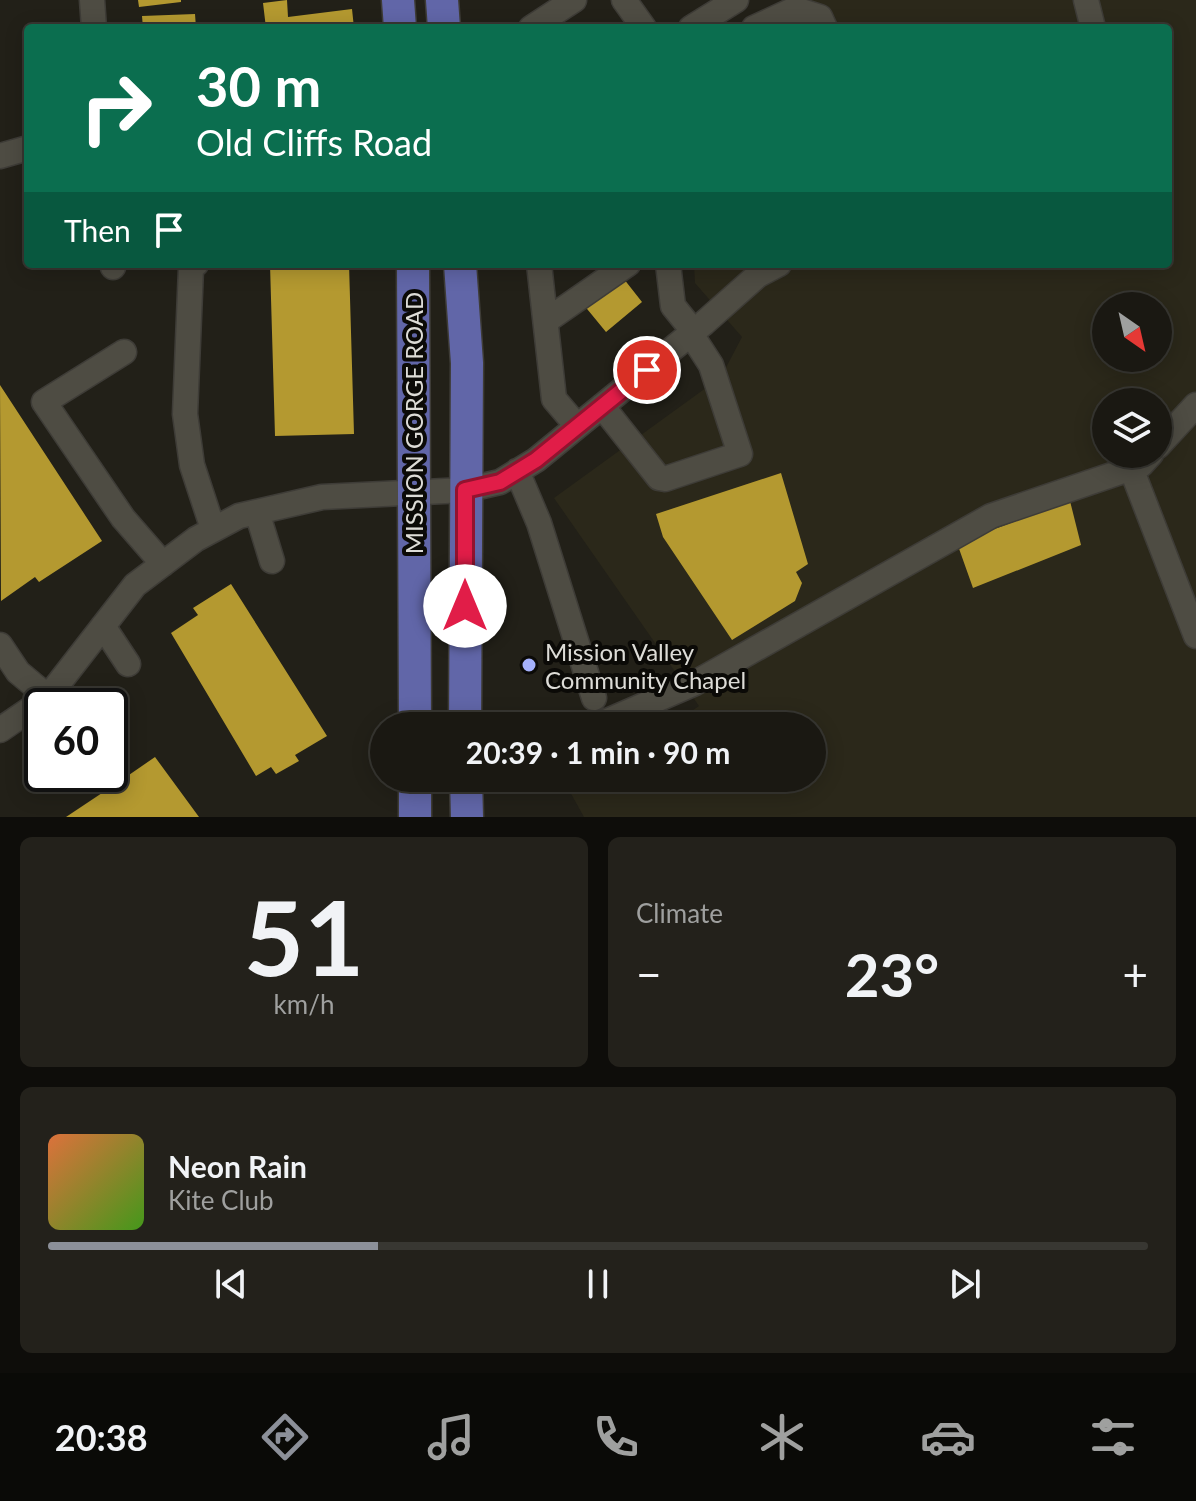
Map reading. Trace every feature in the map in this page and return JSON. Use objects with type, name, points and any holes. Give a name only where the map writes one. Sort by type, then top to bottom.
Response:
[{"type":"main road","points":[[398,0],[400,24]]},
{"type":"main road","points":[[442,0],[444,24]]},
{"type":"main road","name":"MISSION GORGE ROAD","points":[[413,268],[415,712]]},
{"type":"main road","name":"MISSION GORGE ROAD","points":[[460,268],[467,363],[465,712]]},
{"type":"main road","points":[[415,792],[415,817]]},
{"type":"main road","points":[[466,792],[467,817]]},
{"type":"street","points":[[92,0],[94,24]]},
{"type":"street","points":[[537,24],[574,0]]},
{"type":"street","points":[[624,0],[641,24]]},
{"type":"street","points":[[697,24],[736,0]]},
{"type":"street","points":[[1086,0],[1092,24]]},
{"type":"street","points":[[763,24],[795,9],[820,17],[823,24]]},
{"type":"street","points":[[0,156],[24,149]]},
{"type":"street","points":[[191,268],[185,414],[192,465],[213,529]]},
{"type":"street","points":[[539,268],[554,399],[577,426]]},
{"type":"street","points":[[546,321],[622,268]]},
{"type":"street","points":[[602,406],[659,478],[665,479],[740,454],[711,365],[696,330],[673,306],[668,268]]},
{"type":"street","points":[[55,688],[135,585],[213,529],[239,516],[322,497],[465,490],[500,482],[577,426],[696,330],[758,275],[771,268]]},
{"type":"street","points":[[124,352],[44,402],[123,518],[163,564]]},
{"type":"street","points":[[1172,431],[1196,405]]},
{"type":"street","points":[[628,712],[695,683],[991,516],[1122,468]]},
{"type":"street","points":[[1143,468],[1196,636]]},
{"type":"street","points":[[517,471],[539,523],[594,698]]},
{"type":"street","points":[[257,512],[272,561]]},
{"type":"street","points":[[103,626],[128,664]]},
{"type":"street","points":[[0,645],[18,672],[37,688]]},
{"type":"street","points":[[0,730],[24,714]]},
{"type":"shaded area","points":[[799,0],[1196,0],[1196,817],[584,817],[570,792],[826,792],[826,712],[690,712],[699,706],[554,498],[721,377],[742,337],[695,283],[694,268],[1172,268],[1172,24],[766,24]]},
{"type":"building","points":[[138,0],[181,0],[181,2],[139,7]]},
{"type":"building","points":[[287,0],[288,17],[352,9],[354,24],[266,24],[263,3]]},
{"type":"building","points":[[195,14],[196,24],[143,24],[142,16]]},
{"type":"building","points":[[270,268],[349,268],[354,434],[275,436]]},
{"type":"building","points":[[620,274],[642,302],[606,332],[583,304]]},
{"type":"building","points":[[0,385],[102,541],[39,582],[35,577],[1,601]]},
{"type":"building","points":[[781,473],[808,564],[796,572],[802,583],[795,601],[732,640],[663,537],[656,514]]},
{"type":"building","points":[[1070,501],[1081,545],[973,588],[957,543]]},
{"type":"building","points":[[231,584],[327,736],[295,755],[299,761],[276,774],[271,767],[256,776],[171,633],[198,615],[193,608]]},
{"type":"building","points":[[155,757],[199,817],[66,817],[104,792],[128,792],[128,776]]},
{"type":"place","name":"Mission Valley Community Chapel","points":[[529,665]]},
{"type":"route","points":[[465,606],[465,490],[500,482],[536,460],[647,370]]}]
